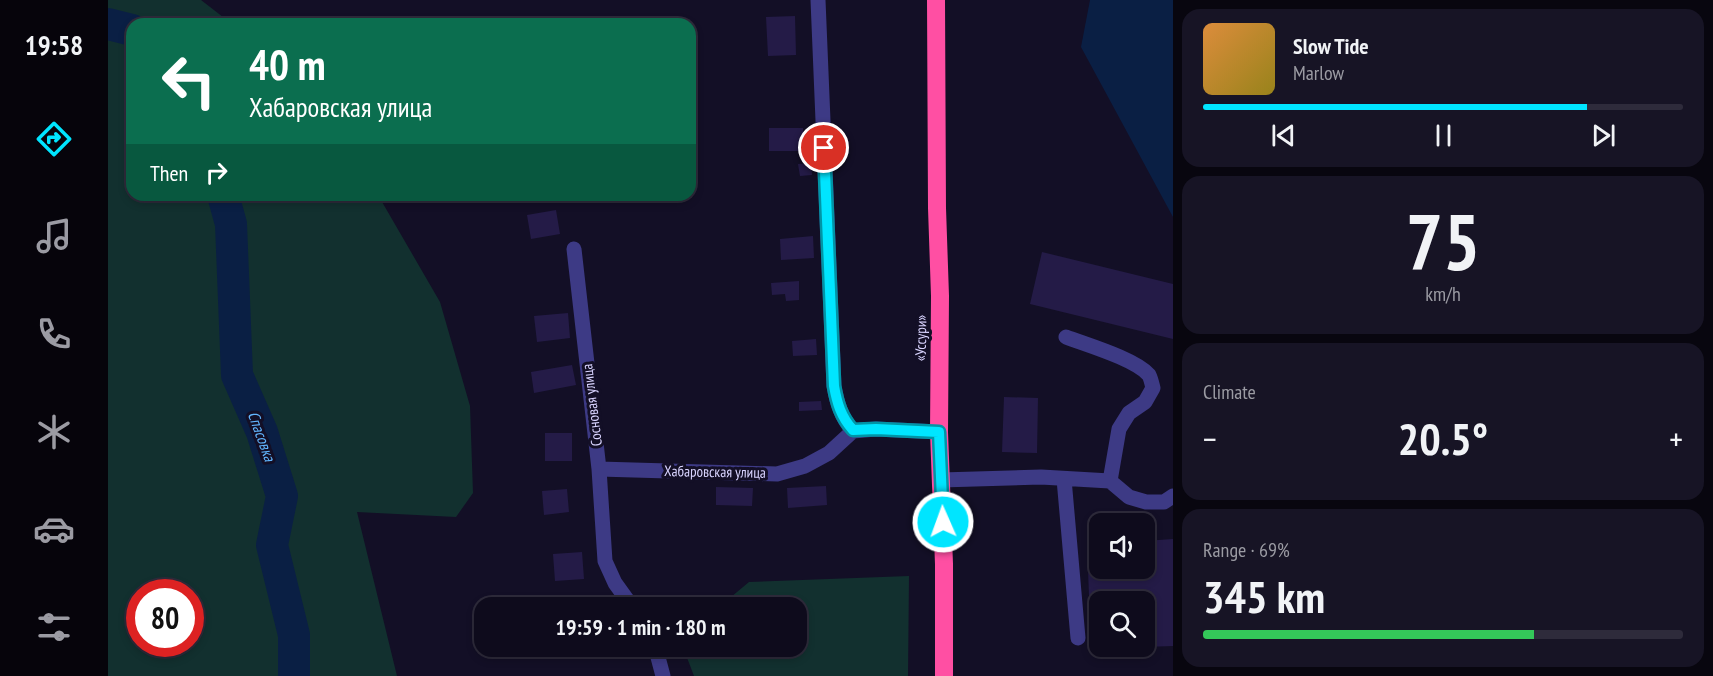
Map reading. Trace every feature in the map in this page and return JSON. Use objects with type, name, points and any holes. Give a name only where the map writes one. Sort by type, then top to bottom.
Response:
[{"type":"highway","name":"«Уссури»","points":[[936,0],[940,296],[939,432],[944,564],[944,676]]},
{"type":"lane","points":[[818,0],[834,386],[838,406],[844,420],[853,430],[939,432]]},
{"type":"lane","name":"Сосновая улица","points":[[574,249],[599,469],[605,561],[615,583],[625,597]]},
{"type":"lane","points":[[1066,337],[1112,354],[1150,376],[1153,388],[1145,402],[1129,413],[1119,429],[1110,481]]},
{"type":"lane","name":"Хабаровская улица","points":[[599,469],[777,474],[805,466],[829,453],[853,430]]},
{"type":"lane","points":[[941,480],[1041,477],[1110,481],[1129,497],[1146,502],[1164,502],[1173,496]]},
{"type":"lane","points":[[1064,479],[1078,638]]},
{"type":"lane","points":[[658,657],[663,676]]},
{"type":"green space","points":[[108,0],[201,0],[224,18],[126,18],[126,201],[381,201],[440,302],[470,406],[473,493],[456,517],[357,512],[397,676],[108,676]]},
{"type":"green space","points":[[909,576],[908,676],[694,676],[687,657],[807,657],[807,597],[731,597],[749,582]]},
{"type":"water","points":[[1090,0],[1173,0],[1173,217],[1081,47]]},
{"type":"building","points":[[795,16],[796,55],[768,56],[766,17]]},
{"type":"building","points":[[769,128],[803,128],[803,151],[769,151]]},
{"type":"building","points":[[811,163],[812,175],[800,176],[798,164]]},
{"type":"building","points":[[556,210],[560,234],[531,239],[527,215]]},
{"type":"building","points":[[813,236],[814,258],[781,260],[780,239]]},
{"type":"building","points":[[1042,252],[1173,284],[1173,339],[1030,304]]},
{"type":"building","points":[[799,281],[799,300],[786,301],[785,294],[772,295],[771,283]]},
{"type":"building","points":[[568,313],[570,338],[537,342],[534,316]]},
{"type":"building","points":[[816,339],[817,355],[793,356],[792,341]]},
{"type":"building","points":[[572,365],[576,385],[534,393],[531,372]]},
{"type":"building","points":[[1004,397],[1038,398],[1037,453],[1002,452]]},
{"type":"building","points":[[821,401],[822,410],[799,411],[799,402]]},
{"type":"building","points":[[545,433],[572,433],[572,461],[545,461]]},
{"type":"building","points":[[826,486],[827,505],[788,508],[787,488]]},
{"type":"building","points":[[716,487],[753,488],[752,506],[716,505]]},
{"type":"building","points":[[567,489],[569,512],[544,515],[542,491]]},
{"type":"building","points":[[1173,539],[1173,646],[1155,647],[1155,591],[1089,591],[1089,596],[1087,543],[1089,543],[1089,579],[1155,579],[1155,540]]},
{"type":"building","points":[[582,552],[584,579],[555,581],[553,554]]},
{"type":"waterway","name":"Спасовка","points":[[108,24],[126,28]]},
{"type":"waterway","name":"Спасовка","points":[[225,201],[231,224],[237,375],[262,432],[282,496],[272,545],[294,635],[294,676]]},
{"type":"route","points":[[824,148],[830,317],[834,386],[838,406],[844,420],[853,430],[939,432],[943,522]]}]
